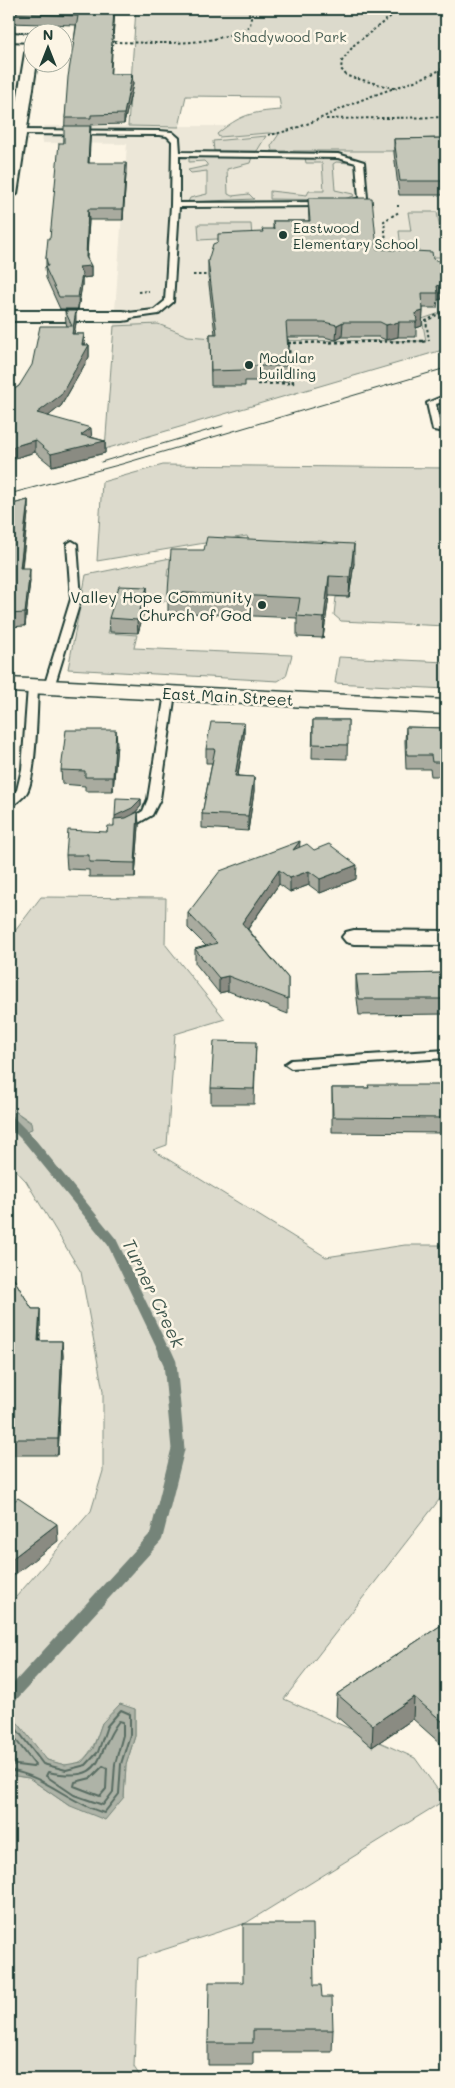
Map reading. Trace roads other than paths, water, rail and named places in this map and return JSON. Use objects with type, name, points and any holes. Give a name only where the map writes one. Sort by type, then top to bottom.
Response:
[{"type":"main road","name":"East Main Street","points":[[9,685],[446,706]]},
{"type":"street","points":[[9,37],[22,37]]},
{"type":"street","points":[[9,194],[29,72]]},
{"type":"street","points":[[9,316],[123,316]]},
{"type":"street","points":[[354,937],[446,938]]},
{"type":"lane","points":[[18,132],[169,134],[176,140],[175,205],[169,302],[164,309],[156,312],[123,316]]},
{"type":"lane","points":[[176,154],[338,156],[355,159],[360,162],[363,198],[357,203],[339,204]]},
{"type":"lane","points":[[175,205],[330,204]]},
{"type":"lane","points":[[446,398],[430,403],[436,428],[446,429]]},
{"type":"lane","points":[[9,803],[22,791],[41,687],[76,599],[72,544]]},
{"type":"lane","points":[[114,829],[130,825],[148,813],[154,799],[170,693]]},
{"type":"lane","points":[[292,1064],[446,1054]]},
{"type":"water","points":[[9,1107],[31,1123],[32,1129],[21,1133],[9,1132]]},
{"type":"water","points":[[120,1704],[135,1709],[135,1736],[126,1765],[124,1797],[105,1820],[68,1805],[29,1778],[9,1775],[9,1718],[18,1723],[47,1760],[65,1765],[82,1762],[93,1749],[102,1723]]},
{"type":"waterway","name":"Turner Creek","points":[[9,1120],[29,1140],[112,1242],[165,1353]]},
{"type":"waterway","name":"Turner Creek","points":[[9,1698],[156,1537],[178,1449],[170,1363],[165,1352]]},
{"type":"tram line","points":[[9,494],[122,464],[446,368]]},
{"type":"tram line","points":[[101,462],[223,426]]},
{"type":"place","name":"Eastwood Elementary School","points":[[283,235]]},
{"type":"place","name":"Modular buildling","points":[[249,365]]},
{"type":"place","name":"Valley Hope Community Church of God","points":[[262,605]]},
{"type":"park label","name":"Shadywood Park","points":[[290,36]]}]
